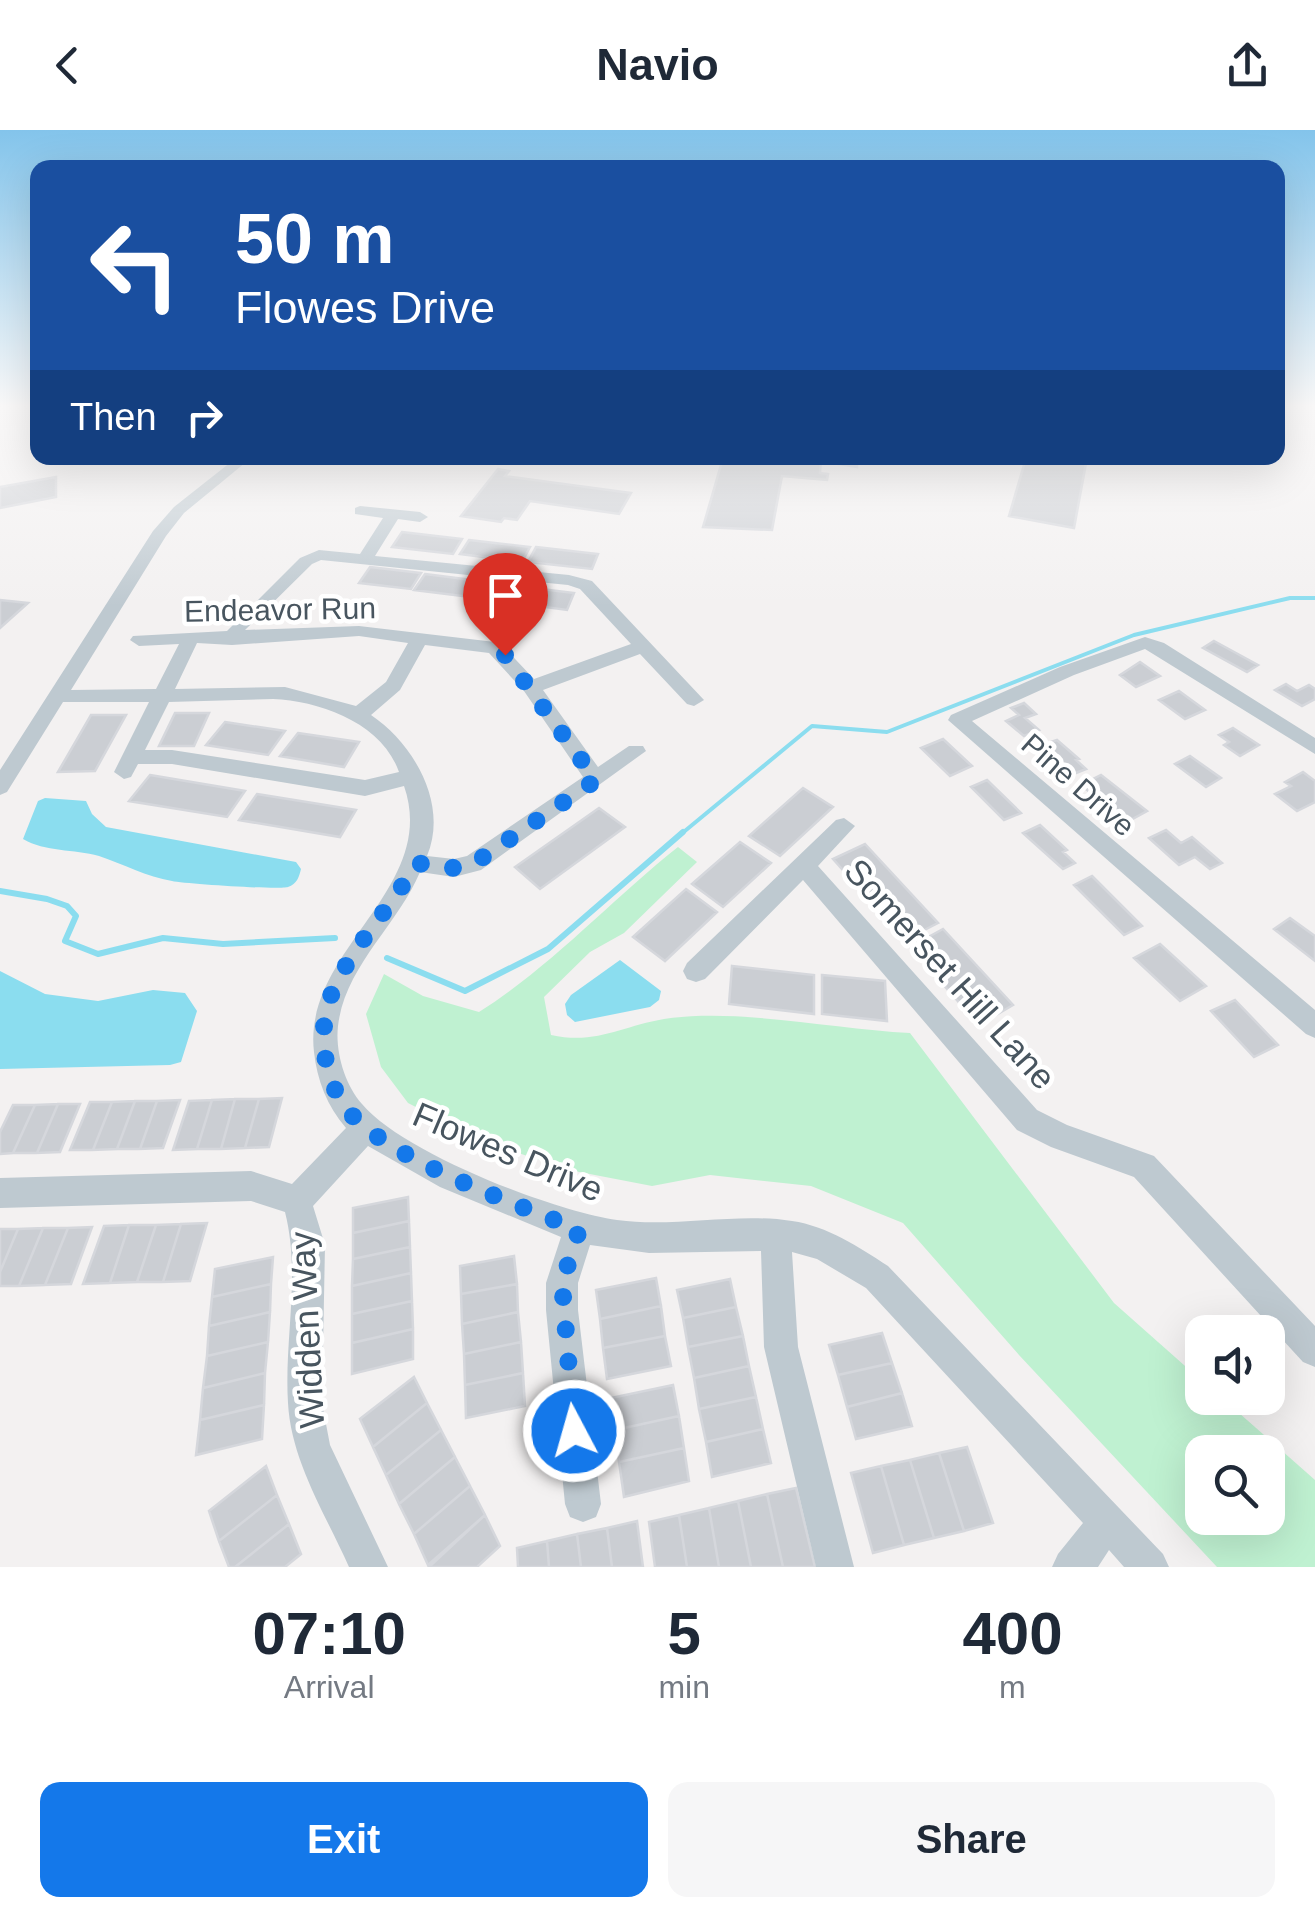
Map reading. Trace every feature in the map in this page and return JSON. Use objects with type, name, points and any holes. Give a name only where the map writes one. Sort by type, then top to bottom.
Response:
[{"type":"street","points":[[0,788],[168,523],[227,471]]},
{"type":"street","points":[[360,510],[420,517]]},
{"type":"street","points":[[366,557],[385,532],[392,514]]},
{"type":"street","points":[[232,638],[238,626],[306,560],[329,554],[579,582],[694,700]]},
{"type":"street","name":"Endeavor Run","points":[[139,640],[359,632],[495,648],[530,687],[596,780]]},
{"type":"street","points":[[190,639],[127,765],[172,757],[365,788],[413,775]]},
{"type":"street","points":[[358,715],[393,686],[419,639]]},
{"type":"street","name":"Pine Drive","points":[[1315,748],[1158,647],[1145,643],[1067,671],[958,720],[1315,1026]]},
{"type":"street","points":[[530,687],[644,646]]},
{"type":"street","name":"Flowes Drive","points":[[59,696],[307,696],[358,715],[392,738],[413,775],[423,805],[425,829],[416,863],[400,892],[341,972],[328,1002],[323,1030],[325,1058],[348,1110],[366,1128],[435,1168],[579,1230],[620,1236],[796,1236],[840,1253],[878,1277],[1150,1567]]},
{"type":"street","points":[[416,863],[454,868],[473,864],[636,751]]},
{"type":"street","name":"Somerset Hill Lane","points":[[696,971],[844,826]]},
{"type":"street","name":"Somerset Hill Lane","points":[[805,867],[1027,1120],[1061,1138],[1144,1166],[1315,1350]]},
{"type":"street","points":[[298,1201],[366,1128]]},
{"type":"street","name":"Widden Way","points":[[0,1193],[251,1186],[298,1201],[309,1245],[306,1402],[313,1448],[370,1567]]},
{"type":"street","points":[[579,1230],[562,1283],[562,1310],[583,1504]]},
{"type":"street","points":[[776,1236],[781,1347],[836,1567]]},
{"type":"street","points":[[1071,1567],[1088,1550],[1104,1520]]},
{"type":"green space","points":[[678,847],[697,862],[624,933],[590,952],[544,997],[551,1035],[582,1038],[693,1016],[786,1020],[910,1033],[1114,1303],[1185,1366],[1185,1415],[1241,1415],[1264,1435],[1185,1435],[1185,1533],[1019,1355],[903,1223],[811,1186],[710,1175],[652,1186],[569,1170],[480,1140],[408,1103],[381,1067],[366,1014],[384,974],[423,996],[479,1012],[557,953]]},
{"type":"green space","points":[[1285,1454],[1315,1480],[1315,1567],[1217,1567],[1187,1535],[1285,1535]]},
{"type":"water","points":[[38,801],[86,801],[92,814],[106,827],[296,862],[301,869],[294,884],[281,888],[181,882],[153,877],[99,856],[41,846],[23,839]]},
{"type":"water","points":[[620,960],[661,991],[659,1000],[650,1007],[575,1022],[567,1015],[565,1004],[571,995]]},
{"type":"water","points":[[0,971],[45,994],[98,1001],[153,990],[185,993],[197,1011],[181,1062],[0,1069]]},
{"type":"building","points":[[496,471],[509,471],[505,476],[631,493],[619,514],[530,501],[517,520],[504,518],[501,522],[461,516]]},
{"type":"building","points":[[719,471],[828,474],[827,480],[782,476],[772,530],[703,527]]},
{"type":"building","points":[[1022,471],[1085,471],[1074,528],[1009,516]]},
{"type":"building","points":[[56,477],[56,497],[0,508],[0,487]]},
{"type":"building","points":[[402,532],[462,539],[453,554],[392,547]]},
{"type":"building","points":[[469,540],[530,547],[522,562],[460,554]]},
{"type":"building","points":[[536,547],[598,554],[592,569],[528,562]]},
{"type":"building","points":[[370,567],[421,573],[411,589],[359,583]]},
{"type":"building","points":[[425,574],[504,584],[494,600],[414,590]]},
{"type":"building","points":[[509,585],[574,593],[567,610],[500,601]]},
{"type":"building","points":[[0,600],[28,603],[0,628]]},
{"type":"building","points":[[1214,641],[1258,665],[1247,672],[1203,648]]},
{"type":"building","points":[[1140,662],[1160,676],[1136,687],[1120,675]]},
{"type":"building","points":[[1286,684],[1297,691],[1309,685],[1315,689],[1315,699],[1302,706],[1275,690]]},
{"type":"building","points":[[1179,691],[1205,710],[1185,719],[1159,700]]},
{"type":"building","points":[[1024,703],[1036,714],[1025,718],[1039,730],[1024,736],[1006,721],[1019,715],[1011,708]]},
{"type":"building","points":[[175,713],[209,713],[194,746],[159,746]]},
{"type":"building","points":[[91,715],[126,715],[95,771],[58,772]]},
{"type":"building","points":[[225,722],[285,731],[268,755],[206,745]]},
{"type":"building","points":[[1233,728],[1259,745],[1240,756],[1224,745],[1229,742],[1219,735]]},
{"type":"building","points":[[298,733],[359,742],[344,767],[280,756]]},
{"type":"building","points":[[943,739],[972,766],[950,776],[921,748]]},
{"type":"building","points":[[1057,740],[1086,769],[1071,775],[1039,746]]},
{"type":"building","points":[[1190,756],[1221,778],[1206,787],[1175,764]]},
{"type":"building","points":[[1303,772],[1315,781],[1315,802],[1297,811],[1275,794],[1291,786],[1285,782]]},
{"type":"building","points":[[150,775],[245,791],[227,817],[129,801]]},
{"type":"building","points":[[1101,775],[1147,811],[1127,822],[1081,785]]},
{"type":"building","points":[[987,780],[1021,813],[1004,820],[971,787]]},
{"type":"building","points":[[803,788],[833,807],[780,856],[749,836]]},
{"type":"building","points":[[257,794],[356,810],[340,837],[239,820]]},
{"type":"building","points":[[599,808],[625,827],[540,889],[515,867]]},
{"type":"building","points":[[1040,825],[1075,863],[1063,869],[1023,833]]},
{"type":"building","points":[[1166,830],[1181,843],[1192,837],[1222,863],[1210,869],[1195,857],[1179,865],[1149,838]]},
{"type":"building","points":[[740,842],[771,863],[723,907],[692,884]]},
{"type":"building","points":[[865,844],[938,923],[905,940],[833,859]]},
{"type":"building","points":[[1092,876],[1142,926],[1124,935],[1074,885]]},
{"type":"building","points":[[686,889],[717,912],[665,961],[633,937]]},
{"type":"building","points":[[1290,918],[1315,936],[1315,961],[1274,929]]},
{"type":"building","points":[[943,929],[1013,1005],[979,1025],[910,947]]},
{"type":"building","points":[[1160,944],[1206,986],[1180,1001],[1134,958]]},
{"type":"building","points":[[732,966],[814,975],[814,1014],[729,1004]]},
{"type":"building","points":[[822,975],[885,981],[887,1021],[822,1014]]},
{"type":"building","points":[[1235,1000],[1278,1045],[1254,1057],[1211,1011]]},
{"type":"building","points":[[282,1098],[269,1147],[245,1148],[259,1099]]},
{"type":"building","points":[[235,1099],[259,1099],[245,1148],[221,1149]]},
{"type":"building","points":[[235,1099],[221,1149],[197,1149],[212,1100]]},
{"type":"building","points":[[180,1100],[163,1148],[140,1149],[157,1101]]},
{"type":"building","points":[[212,1100],[197,1149],[173,1150],[189,1101]]},
{"type":"building","points":[[135,1101],[117,1149],[93,1150],[112,1102]]},
{"type":"building","points":[[135,1101],[157,1101],[140,1149],[117,1149]]},
{"type":"building","points":[[90,1102],[112,1102],[93,1150],[70,1150]]},
{"type":"building","points":[[58,1104],[37,1153],[13,1153],[35,1105]]},
{"type":"building","points":[[58,1104],[80,1104],[60,1152],[37,1153]]},
{"type":"building","points":[[13,1105],[35,1105],[13,1153],[0,1154],[0,1132]]},
{"type":"building","points":[[408,1197],[409,1221],[353,1233],[353,1208]]},
{"type":"building","points":[[409,1221],[410,1247],[353,1259],[353,1233]]},
{"type":"building","points":[[207,1223],[190,1281],[163,1282],[181,1224]]},
{"type":"building","points":[[181,1224],[163,1282],[137,1282],[156,1225]]},
{"type":"building","points":[[129,1225],[156,1225],[137,1282],[110,1283]]},
{"type":"building","points":[[129,1225],[110,1283],[83,1284],[104,1226]]},
{"type":"building","points":[[92,1227],[71,1284],[45,1285],[68,1228]]},
{"type":"building","points":[[43,1228],[19,1286],[0,1286],[0,1272],[18,1229]]},
{"type":"building","points":[[43,1228],[68,1228],[45,1285],[19,1286]]},
{"type":"building","points":[[0,1229],[18,1229],[0,1272]]},
{"type":"building","points":[[410,1247],[411,1273],[352,1286],[353,1259]]},
{"type":"building","points":[[514,1256],[517,1284],[461,1294],[460,1266]]},
{"type":"building","points":[[273,1257],[271,1284],[212,1297],[215,1269]]},
{"type":"building","points":[[411,1273],[412,1301],[352,1314],[352,1286]]},
{"type":"building","points":[[656,1278],[661,1306],[600,1319],[596,1290]]},
{"type":"building","points":[[730,1279],[736,1307],[683,1318],[677,1290]]},
{"type":"building","points":[[271,1284],[270,1312],[209,1326],[212,1297]]},
{"type":"building","points":[[517,1284],[518,1312],[462,1324],[461,1294]]},
{"type":"building","points":[[412,1301],[413,1329],[352,1343],[352,1314]]},
{"type":"building","points":[[661,1306],[665,1336],[603,1348],[600,1319]]},
{"type":"building","points":[[736,1307],[743,1336],[688,1347],[683,1318]]},
{"type":"building","points":[[270,1312],[268,1342],[207,1356],[209,1326]]},
{"type":"building","points":[[518,1312],[521,1342],[464,1354],[462,1324]]},
{"type":"building","points":[[413,1329],[413,1359],[352,1374],[352,1343]]},
{"type":"building","points":[[882,1333],[892,1363],[838,1375],[829,1345]]},
{"type":"building","points":[[665,1336],[671,1366],[607,1379],[603,1348]]},
{"type":"building","points":[[743,1336],[749,1366],[694,1378],[688,1347]]},
{"type":"building","points":[[268,1342],[265,1373],[203,1388],[207,1356]]},
{"type":"building","points":[[521,1342],[523,1373],[465,1385],[464,1354]]},
{"type":"building","points":[[892,1363],[902,1393],[847,1407],[838,1375]]},
{"type":"building","points":[[749,1366],[756,1397],[699,1409],[694,1378]]},
{"type":"building","points":[[265,1373],[264,1405],[200,1420],[203,1388]]},
{"type":"building","points":[[523,1373],[525,1406],[466,1418],[465,1385]]},
{"type":"building","points":[[414,1377],[427,1403],[373,1447],[360,1419]]},
{"type":"building","points":[[673,1385],[679,1416],[615,1430],[611,1398]]},
{"type":"building","points":[[902,1393],[912,1426],[856,1439],[847,1407]]},
{"type":"building","points":[[756,1397],[763,1429],[706,1442],[699,1409]]},
{"type":"building","points":[[427,1403],[441,1430],[386,1475],[373,1447]]},
{"type":"building","points":[[264,1405],[262,1439],[196,1455],[200,1420]]},
{"type":"building","points":[[679,1416],[684,1448],[619,1462],[615,1430]]},
{"type":"building","points":[[763,1429],[771,1463],[712,1477],[706,1442]]},
{"type":"building","points":[[441,1430],[455,1457],[399,1504],[386,1475]]},
{"type":"building","points":[[967,1447],[993,1523],[964,1531],[939,1453]]},
{"type":"building","points":[[684,1448],[689,1481],[624,1497],[619,1462]]},
{"type":"building","points":[[939,1453],[964,1531],[934,1538],[910,1460]]},
{"type":"building","points":[[455,1457],[470,1486],[414,1534],[399,1504]]},
{"type":"building","points":[[910,1460],[934,1538],[904,1545],[881,1466]]},
{"type":"building","points":[[266,1466],[277,1495],[219,1541],[209,1511]]},
{"type":"building","points":[[881,1466],[904,1545],[873,1553],[851,1473]]},
{"type":"building","points":[[470,1486],[485,1515],[428,1565],[414,1534]]},
{"type":"building","points":[[796,1488],[815,1567],[783,1567],[767,1494]]},
{"type":"building","points":[[767,1494],[783,1567],[751,1567],[738,1501]]},
{"type":"building","points":[[277,1495],[289,1524],[235,1567],[229,1567],[219,1541]]},
{"type":"building","points":[[738,1501],[751,1567],[719,1567],[709,1508]]},
{"type":"building","points":[[709,1508],[719,1567],[687,1567],[679,1515]]},
{"type":"building","points":[[485,1515],[500,1546],[477,1567],[429,1567]]},
{"type":"building","points":[[679,1515],[687,1567],[655,1567],[649,1522]]},
{"type":"building","points":[[637,1521],[643,1567],[612,1567],[607,1528]]},
{"type":"building","points":[[289,1524],[301,1554],[285,1567],[235,1567]]},
{"type":"building","points":[[607,1528],[612,1567],[581,1567],[577,1534]]},
{"type":"building","points":[[577,1534],[581,1567],[549,1567],[547,1541]]},
{"type":"building","points":[[547,1541],[549,1567],[518,1567],[517,1548]]},
{"type":"waterway","points":[[680,835],[812,726],[887,732],[1134,635],[1290,598],[1315,598]]},
{"type":"waterway","points":[[387,958],[465,991],[548,949],[683,832]]},
{"type":"waterway","points":[[0,891],[67,906],[76,916],[65,941],[98,954],[163,938],[223,944],[335,938]]},
{"type":"route","points":[[505,655],[596,780],[473,864],[454,868],[416,863],[400,892],[341,972],[328,1002],[323,1030],[325,1058],[335,1088],[348,1110],[366,1128],[435,1168],[579,1230],[562,1283],[574,1431]]}]
